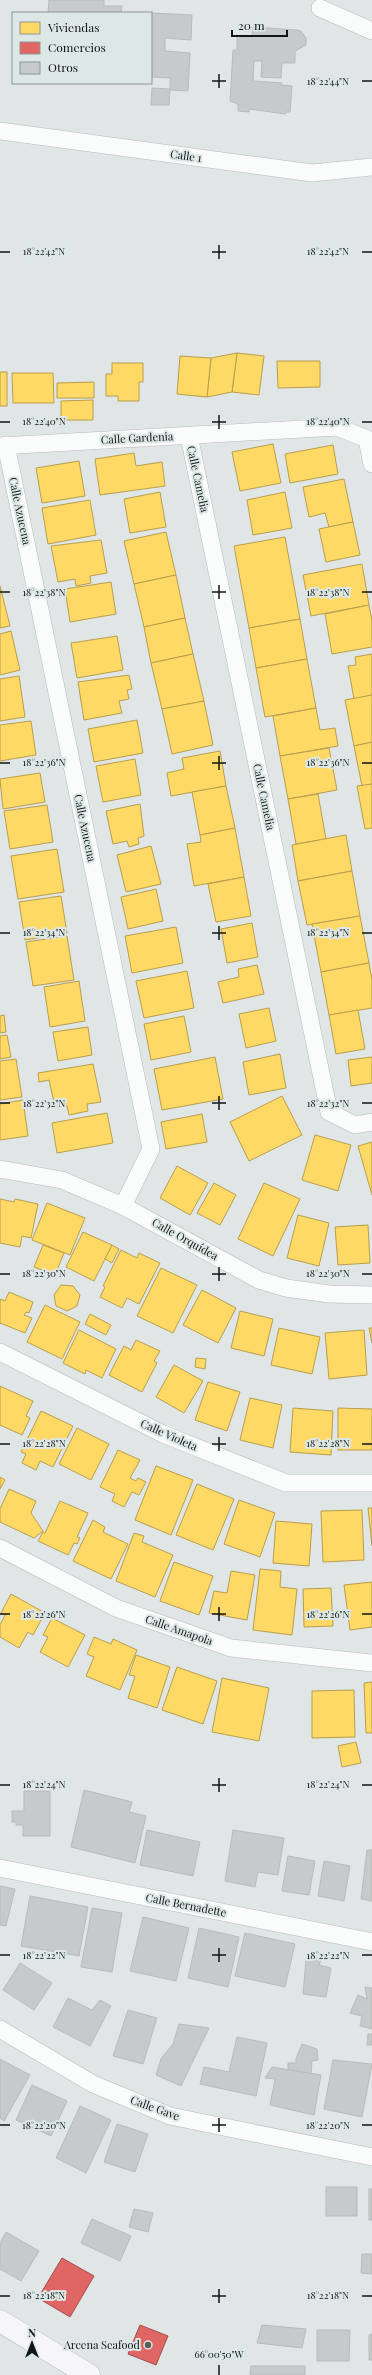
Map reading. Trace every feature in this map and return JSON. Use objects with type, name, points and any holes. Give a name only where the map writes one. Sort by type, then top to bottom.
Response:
[{"type":"street","points":[[320,8],[372,31]]},
{"type":"street","name":"Calle 1","points":[[0,131],[312,173],[372,166]]},
{"type":"street","name":"Calle Gardenia","points":[[3,446],[337,427],[367,439],[372,464]]},
{"type":"street","name":"Calle Camelia","points":[[189,436],[329,1112],[356,1125],[372,1122]]},
{"type":"street","name":"Calle Azucena","points":[[3,446],[150,1149],[123,1206]]},
{"type":"street","name":"Calle Orquídea","points":[[0,1169],[62,1180],[123,1206],[259,1280],[286,1288],[329,1294],[372,1295]]},
{"type":"street","name":"Calle Violeta","points":[[0,1352],[162,1434],[286,1483],[372,1483]]},
{"type":"street","name":"Calle Amapola","points":[[0,1548],[116,1608],[231,1648],[372,1663]]},
{"type":"street","name":"Calle Bernadette","points":[[0,1868],[372,1942]]},
{"type":"street","name":"Calle Gave","points":[[0,2029],[93,2084],[170,2116],[372,2157]]},
{"type":"street","points":[[0,2321],[89,2375]]},
{"type":"building: Viviendas","points":[[237,353],[264,356],[259,395],[232,392]]},
{"type":"building: Viviendas","points":[[237,353],[232,392],[207,397],[211,358]]},
{"type":"building: Viviendas","points":[[180,356],[211,358],[207,397],[177,394]]},
{"type":"building: Viviendas","points":[[277,361],[320,361],[320,387],[278,388]]},
{"type":"building: Viviendas","points":[[112,363],[143,363],[143,382],[139,382],[139,401],[118,401],[118,396],[106,396],[106,374],[112,374]]},
{"type":"building: Viviendas","points":[[0,372],[7,372],[7,406],[0,406]]},
{"type":"building: Viviendas","points":[[12,373],[53,373],[54,403],[13,403]]},
{"type":"building: Viviendas","points":[[94,382],[94,398],[57,398],[57,383]]},
{"type":"building: Viviendas","points":[[93,400],[93,420],[61,420],[61,401]]},
{"type":"building: Viviendas","points":[[273,444],[281,483],[240,491],[232,452]]},
{"type":"building: Viviendas","points":[[333,445],[338,474],[290,483],[285,454]]},
{"type":"building: Viviendas","points":[[134,453],[136,466],[162,462],[165,486],[100,495],[95,459]]},
{"type":"building: Viviendas","points":[[79,461],[85,496],[42,503],[36,468]]},
{"type":"building: Viviendas","points":[[344,479],[353,522],[329,527],[325,513],[309,517],[303,487]]},
{"type":"building: Viviendas","points":[[160,492],[166,527],[130,533],[124,499]]},
{"type":"building: Viviendas","points":[[285,492],[292,528],[253,535],[247,500]]},
{"type":"building: Viviendas","points":[[90,500],[96,535],[48,544],[42,508]]},
{"type":"building: Viviendas","points":[[353,522],[360,555],[326,562],[319,529]]},
{"type":"building: Viviendas","points":[[166,532],[176,575],[134,584],[124,541]]},
{"type":"building: Viviendas","points":[[285,537],[300,619],[249,628],[234,546]]},
{"type":"building: Viviendas","points":[[101,540],[107,573],[90,576],[91,583],[76,586],[75,579],[58,582],[51,546]]},
{"type":"building: Viviendas","points":[[362,564],[369,605],[311,616],[303,575]]},
{"type":"building: Viviendas","points":[[176,575],[185,618],[144,627],[134,584]]},
{"type":"building: Viviendas","points":[[111,582],[116,614],[70,622],[65,589]]},
{"type":"building: Viviendas","points":[[0,586],[10,626],[0,628]]},
{"type":"building: Viviendas","points":[[369,605],[372,621],[372,647],[332,654],[325,614]]},
{"type":"building: Viviendas","points":[[185,618],[193,654],[151,663],[144,627]]},
{"type":"building: Viviendas","points":[[300,619],[307,659],[256,668],[249,628]]},
{"type":"building: Viviendas","points":[[11,631],[20,670],[0,675],[0,634]]},
{"type":"building: Viviendas","points":[[117,636],[123,670],[77,678],[71,643]]},
{"type":"building: Viviendas","points":[[193,654],[204,701],[162,709],[151,663]]},
{"type":"building: Viviendas","points":[[372,654],[372,695],[354,699],[348,666],[356,665],[355,657]]},
{"type":"building: Viviendas","points":[[307,659],[316,708],[265,717],[256,668]]},
{"type":"building: Viviendas","points":[[129,675],[132,689],[127,690],[129,699],[119,701],[122,713],[84,720],[78,682]]},
{"type":"building: Viviendas","points":[[19,676],[25,717],[0,721],[0,679]]},
{"type":"building: Viviendas","points":[[372,695],[372,742],[354,746],[345,700]]},
{"type":"building: Viviendas","points":[[204,701],[213,745],[172,754],[162,709]]},
{"type":"building: Viviendas","points":[[316,708],[320,730],[335,728],[338,746],[280,756],[273,716]]},
{"type":"building: Viviendas","points":[[137,720],[143,753],[94,762],[88,729]]},
{"type":"building: Viviendas","points":[[31,721],[36,755],[0,761],[0,725]]},
{"type":"building: Viviendas","points":[[372,742],[372,784],[362,786],[354,746]]},
{"type":"building: Viviendas","points":[[329,748],[337,790],[288,799],[280,756]]},
{"type":"building: Viviendas","points":[[220,751],[226,786],[171,796],[167,773],[184,769],[182,758]]},
{"type":"building: Viviendas","points":[[135,759],[141,795],[103,802],[96,766]]},
{"type":"building: Viviendas","points":[[40,773],[45,802],[3,809],[0,779]]},
{"type":"building: Viviendas","points":[[372,784],[372,828],[365,829],[357,786]]},
{"type":"building: Viviendas","points":[[226,786],[235,828],[200,835],[192,792]]},
{"type":"building: Viviendas","points":[[318,794],[326,839],[296,844],[288,799]]},
{"type":"building: Viviendas","points":[[140,804],[144,836],[138,838],[139,844],[129,847],[127,841],[113,844],[106,811]]},
{"type":"building: Viviendas","points":[[47,805],[53,842],[10,849],[4,811]]},
{"type":"building: Viviendas","points":[[235,828],[244,877],[194,886],[187,844],[201,842],[200,835]]},
{"type":"building: Viviendas","points":[[346,835],[352,871],[298,881],[292,845]]},
{"type":"building: Viviendas","points":[[151,846],[161,884],[126,892],[117,855]]},
{"type":"building: Viviendas","points":[[57,849],[64,892],[18,899],[11,856]]},
{"type":"building: Viviendas","points":[[352,871],[360,916],[307,925],[298,881]]},
{"type":"building: Viviendas","points":[[244,877],[251,916],[216,922],[208,884]]},
{"type":"building: Viviendas","points":[[156,889],[163,921],[128,929],[121,897]]},
{"type":"building: Viviendas","points":[[61,896],[67,933],[25,940],[19,902]]},
{"type":"building: Viviendas","points":[[360,916],[369,963],[321,972],[312,924]]},
{"type":"building: Viviendas","points":[[252,923],[258,957],[227,963],[221,929]]},
{"type":"building: Viviendas","points":[[176,927],[183,963],[132,973],[125,936]]},
{"type":"building: Viviendas","points":[[67,936],[74,980],[33,986],[26,942]]},
{"type":"building: Viviendas","points":[[369,963],[372,980],[372,1008],[329,1015],[321,972]]},
{"type":"building: Viviendas","points":[[257,965],[264,994],[223,1003],[218,982],[239,977],[238,969]]},
{"type":"building: Viviendas","points":[[187,971],[194,1008],[144,1018],[136,981]]},
{"type":"building: Viviendas","points":[[79,981],[85,1021],[50,1027],[44,987]]},
{"type":"building: Viviendas","points":[[269,1008],[276,1041],[246,1048],[239,1014]]},
{"type":"building: Viviendas","points":[[358,1010],[365,1049],[336,1054],[329,1015]]},
{"type":"building: Viviendas","points":[[4,1015],[6,1032],[0,1033],[0,1016]]},
{"type":"building: Viviendas","points":[[184,1016],[191,1052],[151,1060],[144,1024]]},
{"type":"building: Viviendas","points":[[88,1027],[92,1055],[58,1061],[53,1032]]},
{"type":"building: Viviendas","points":[[7,1035],[11,1057],[0,1059],[0,1036]]},
{"type":"building: Viviendas","points":[[280,1054],[286,1088],[249,1095],[243,1062]]},
{"type":"building: Viviendas","points":[[215,1057],[223,1099],[162,1110],[154,1069]]},
{"type":"building: Viviendas","points":[[372,1057],[372,1083],[351,1086],[348,1060]]},
{"type":"building: Viviendas","points":[[16,1059],[22,1097],[0,1100],[0,1061]]},
{"type":"building: Viviendas","points":[[93,1064],[101,1102],[87,1104],[88,1111],[69,1115],[67,1106],[55,1107],[49,1080],[39,1082],[38,1073]]},
{"type":"building: Viviendas","points":[[282,1096],[302,1135],[249,1161],[230,1122]]},
{"type":"building: Viviendas","points":[[23,1100],[28,1136],[0,1140],[0,1104]]},
{"type":"building: Viviendas","points":[[107,1113],[113,1143],[57,1153],[52,1123]]},
{"type":"building: Viviendas","points":[[202,1114],[207,1142],[166,1149],[161,1122]]},
{"type":"building: Viviendas","points":[[315,1135],[351,1145],[338,1191],[302,1180]]},
{"type":"building: Viviendas","points":[[372,1142],[372,1195],[358,1146]]},
{"type":"building: Viviendas","points":[[177,1166],[208,1183],[190,1215],[160,1198]]},
{"type":"building: Viviendas","points":[[214,1183],[236,1195],[220,1225],[197,1213]]},
{"type":"building: Viviendas","points":[[264,1183],[300,1199],[273,1256],[238,1239]]},
{"type":"building: Viviendas","points":[[0,1199],[14,1202],[15,1199],[38,1204],[31,1238],[22,1236],[20,1247],[0,1243]]},
{"type":"building: Viviendas","points":[[47,1203],[85,1218],[70,1255],[32,1240]]},
{"type":"building: Viviendas","points":[[298,1215],[329,1223],[319,1266],[287,1258]]},
{"type":"building: Viviendas","points":[[368,1225],[370,1263],[338,1265],[335,1227]]},
{"type":"building: Viviendas","points":[[83,1232],[112,1245],[94,1281],[66,1267]]},
{"type":"building: Viviendas","points":[[43,1245],[64,1253],[55,1275],[34,1267]]},
{"type":"building: Viviendas","points":[[112,1245],[119,1249],[112,1263],[105,1259]]},
{"type":"building: Viviendas","points":[[121,1250],[137,1258],[139,1253],[160,1263],[139,1304],[127,1298],[122,1308],[100,1297],[105,1287],[103,1286]]},
{"type":"building: Viviendas","points":[[161,1268],[197,1285],[173,1333],[137,1316]]},
{"type":"building: Viviendas","points":[[61,1285],[73,1286],[80,1295],[77,1306],[67,1311],[56,1306],[54,1295]]},
{"type":"building: Viviendas","points":[[202,1290],[236,1308],[218,1343],[183,1325]]},
{"type":"building: Viviendas","points":[[9,1292],[33,1302],[29,1313],[26,1312],[24,1315],[32,1318],[25,1333],[0,1323],[0,1302],[1,1299],[5,1301]]},
{"type":"building: Viviendas","points":[[45,1305],[80,1322],[62,1359],[27,1342]]},
{"type":"building: Viviendas","points":[[240,1311],[273,1319],[264,1356],[231,1348]]},
{"type":"building: Viviendas","points":[[90,1314],[111,1325],[106,1335],[85,1324]]},
{"type":"building: Viviendas","points":[[279,1328],[320,1337],[312,1374],[271,1365]]},
{"type":"building: Viviendas","points":[[369,1328],[372,1328],[372,1343]]},
{"type":"building: Viviendas","points":[[79,1330],[116,1349],[102,1378],[86,1370],[85,1374],[63,1363]]},
{"type":"building: Viviendas","points":[[364,1330],[367,1375],[329,1379],[325,1333]]},
{"type":"building: Viviendas","points":[[136,1340],[160,1351],[154,1361],[157,1363],[142,1392],[109,1375],[124,1346],[131,1350]]},
{"type":"building: Viviendas","points":[[196,1358],[206,1359],[205,1369],[195,1367]]},
{"type":"building: Viviendas","points":[[174,1365],[203,1381],[184,1413],[156,1397]]},
{"type":"building: Viviendas","points":[[208,1382],[240,1392],[227,1431],[195,1420]]},
{"type":"building: Viviendas","points":[[0,1386],[33,1401],[26,1416],[30,1418],[22,1435],[0,1425]]},
{"type":"building: Viviendas","points":[[250,1398],[282,1405],[273,1448],[240,1440]]},
{"type":"building: Viviendas","points":[[293,1408],[333,1411],[331,1455],[290,1452]]},
{"type":"building: Viviendas","points":[[338,1408],[372,1409],[372,1450],[338,1450]]},
{"type":"building: Viviendas","points":[[41,1411],[73,1426],[53,1467],[40,1461],[36,1470],[22,1463],[26,1454],[21,1452]]},
{"type":"building: Viviendas","points":[[77,1428],[109,1444],[91,1480],[59,1464]]},
{"type":"building: Viviendas","points":[[118,1450],[140,1460],[130,1478],[136,1481],[138,1478],[146,1482],[139,1495],[132,1492],[124,1507],[112,1501],[115,1494],[100,1487]]},
{"type":"building: Viviendas","points":[[156,1466],[193,1480],[171,1535],[135,1520]]},
{"type":"building: Viviendas","points":[[0,1477],[5,1480],[0,1489]]},
{"type":"building: Viviendas","points":[[197,1484],[234,1499],[213,1550],[176,1535]]},
{"type":"building: Viviendas","points":[[9,1489],[36,1501],[31,1513],[43,1531],[34,1538],[0,1522],[0,1509]]},
{"type":"building: Viviendas","points":[[239,1500],[275,1513],[260,1557],[224,1544]]},
{"type":"building: Viviendas","points":[[60,1501],[88,1513],[77,1537],[80,1538],[77,1544],[74,1543],[68,1555],[38,1541],[43,1532],[45,1533]]},
{"type":"building: Viviendas","points":[[368,1508],[372,1508],[372,1546]]},
{"type":"building: Viviendas","points":[[362,1510],[364,1560],[323,1562],[321,1511]]},
{"type":"building: Viviendas","points":[[93,1520],[105,1527],[103,1532],[128,1544],[111,1579],[73,1561]]},
{"type":"building: Viviendas","points":[[276,1521],[312,1524],[309,1566],[273,1563]]},
{"type":"building: Viviendas","points":[[134,1533],[144,1536],[142,1542],[173,1555],[155,1597],[116,1581]]},
{"type":"building: Viviendas","points":[[174,1562],[213,1576],[199,1615],[160,1601]]},
{"type":"building: Viviendas","points":[[260,1569],[281,1571],[280,1587],[297,1589],[292,1635],[253,1630]]},
{"type":"building: Viviendas","points":[[231,1571],[255,1575],[247,1620],[209,1613],[214,1591],[227,1593]]},
{"type":"building: Viviendas","points":[[372,1582],[372,1627],[350,1630],[344,1585]]},
{"type":"building: Viviendas","points":[[331,1588],[333,1626],[304,1627],[303,1589]]},
{"type":"building: Viviendas","points":[[11,1594],[45,1613],[33,1635],[28,1632],[19,1648],[0,1637],[0,1625],[5,1615],[1,1613]]},
{"type":"building: Viviendas","points":[[52,1618],[85,1635],[68,1667],[40,1652],[48,1637],[43,1635]]},
{"type":"building: Viviendas","points":[[94,1637],[111,1644],[113,1639],[137,1650],[120,1690],[86,1676],[94,1657],[87,1654]]},
{"type":"building: Viviendas","points":[[136,1655],[170,1667],[157,1708],[128,1698],[135,1676],[129,1675]]},
{"type":"building: Viviendas","points":[[177,1667],[217,1681],[203,1724],[162,1710]]},
{"type":"building: Viviendas","points":[[222,1678],[269,1688],[259,1741],[212,1732]]},
{"type":"building: Viviendas","points":[[372,1682],[372,1733],[366,1733],[364,1683]]},
{"type":"building: Viviendas","points":[[354,1690],[355,1737],[312,1738],[312,1691]]},
{"type":"building: Viviendas","points":[[356,1742],[361,1763],[342,1767],[338,1746]]},
{"type":"building: Comercios","points":[[62,2258],[94,2276],[70,2317],[38,2298]]},
{"type":"building: Comercios","name":"Arcena Seafood","points":[[140,2325],[168,2336],[156,2365],[128,2354]]},
{"type":"building: Otros","points":[[49,0],[104,0],[104,6],[122,6],[121,12],[48,12]]},
{"type":"building: Otros","points":[[152,13],[192,15],[191,40],[165,38],[165,51],[190,53],[188,91],[170,90],[169,105],[151,105],[152,88],[170,89],[170,78],[152,77]]},
{"type":"building: Otros","points":[[253,27],[297,30],[301,31],[306,38],[306,45],[295,51],[295,63],[282,63],[281,78],[261,77],[262,61],[254,61],[253,81],[282,83],[281,85],[292,86],[290,112],[286,112],[285,114],[250,109],[249,112],[238,111],[238,104],[230,101],[233,50],[237,50],[237,36],[252,37]]},
{"type":"building: Otros","points":[[84,1790],[132,1802],[129,1812],[146,1816],[135,1863],[71,1847]]},
{"type":"building: Otros","points":[[24,1791],[50,1791],[50,1836],[23,1836],[23,1825],[16,1825],[16,1822],[12,1822],[12,1811],[24,1811]]},
{"type":"building: Otros","points":[[147,1830],[200,1842],[193,1876],[140,1865]]},
{"type":"building: Otros","points":[[233,1830],[284,1838],[278,1875],[258,1872],[255,1887],[225,1881]]},
{"type":"building: Otros","points":[[367,1850],[372,1850],[372,1901],[361,1899]]},
{"type":"building: Otros","points":[[288,1856],[315,1861],[309,1895],[282,1891]]},
{"type":"building: Otros","points":[[324,1861],[350,1866],[344,1901],[318,1896]]},
{"type":"building: Otros","points":[[0,1886],[15,1889],[6,1926],[0,1925]]},
{"type":"building: Otros","points":[[30,1896],[88,1907],[79,1956],[21,1946]]},
{"type":"building: Otros","points":[[92,1908],[122,1913],[112,1972],[81,1967]]},
{"type":"building: Otros","points":[[143,1917],[189,1928],[176,1981],[130,1971]]},
{"type":"building: Otros","points":[[199,1928],[239,1937],[228,1987],[188,1978]]},
{"type":"building: Otros","points":[[245,1933],[295,1944],[285,1987],[235,1976]]},
{"type":"building: Otros","points":[[322,1957],[319,1965],[331,1968],[326,1997],[303,1994],[306,1960]]},
{"type":"building: Otros","points":[[20,1963],[52,1983],[34,2010],[3,1990]]},
{"type":"building: Otros","points":[[365,1987],[372,1988],[372,2029],[360,2026],[362,2016],[350,2013],[358,1995],[367,1999]]},
{"type":"building: Otros","points":[[68,1998],[92,2010],[100,2000],[111,2006],[90,2046],[53,2027]]},
{"type":"building: Otros","points":[[128,2010],[157,2018],[143,2064],[113,2056]]},
{"type":"building: Otros","points":[[179,2024],[209,2028],[181,2086],[156,2075],[161,2059],[173,2044]]},
{"type":"building: Otros","points":[[368,2034],[372,2034],[372,2045],[367,2045]]},
{"type":"building: Otros","points":[[237,2037],[267,2043],[256,2096],[200,2084],[204,2067],[229,2072]]},
{"type":"building: Otros","points":[[302,2044],[317,2049],[318,2060],[312,2061],[311,2074],[288,2070],[288,2063],[296,2063],[296,2059]]},
{"type":"building: Otros","points":[[0,2059],[30,2075],[4,2121],[0,2118]]},
{"type":"building: Otros","points":[[333,2060],[372,2064],[362,2117],[324,2109]]},
{"type":"building: Otros","points":[[272,2067],[321,2075],[314,2115],[270,2105],[275,2079],[265,2078]]},
{"type":"building: Otros","points":[[32,2085],[67,2101],[51,2136],[16,2120]]},
{"type":"building: Otros","points":[[80,2106],[111,2120],[86,2173],[56,2158]]},
{"type":"building: Otros","points":[[117,2124],[148,2134],[135,2172],[104,2162]]},
{"type":"building: Otros","points":[[326,2187],[357,2187],[357,2216],[326,2216]]},
{"type":"building: Otros","points":[[369,2189],[372,2189],[372,2220],[369,2220]]},
{"type":"building: Otros","points":[[134,2209],[153,2213],[148,2232],[129,2227]]},
{"type":"building: Otros","points":[[92,2219],[131,2236],[120,2261],[81,2243]]},
{"type":"building: Otros","points":[[6,2232],[39,2251],[21,2281],[0,2269],[0,2243]]},
{"type":"building: Otros","points":[[362,2254],[372,2254],[372,2274],[361,2273]]},
{"type":"building: Otros","points":[[262,2325],[306,2329],[302,2348],[257,2343]]},
{"type":"building: Otros","points":[[317,2330],[350,2330],[349,2361],[317,2361]]},
{"type":"building: Otros","points":[[372,2334],[372,2360],[369,2360],[369,2335]]},
{"type":"building: Otros","points":[[251,2366],[305,2366],[305,2375],[250,2375]]},
{"type":"place","name":"Arcena Seafood","points":[[148,2345]]}]
